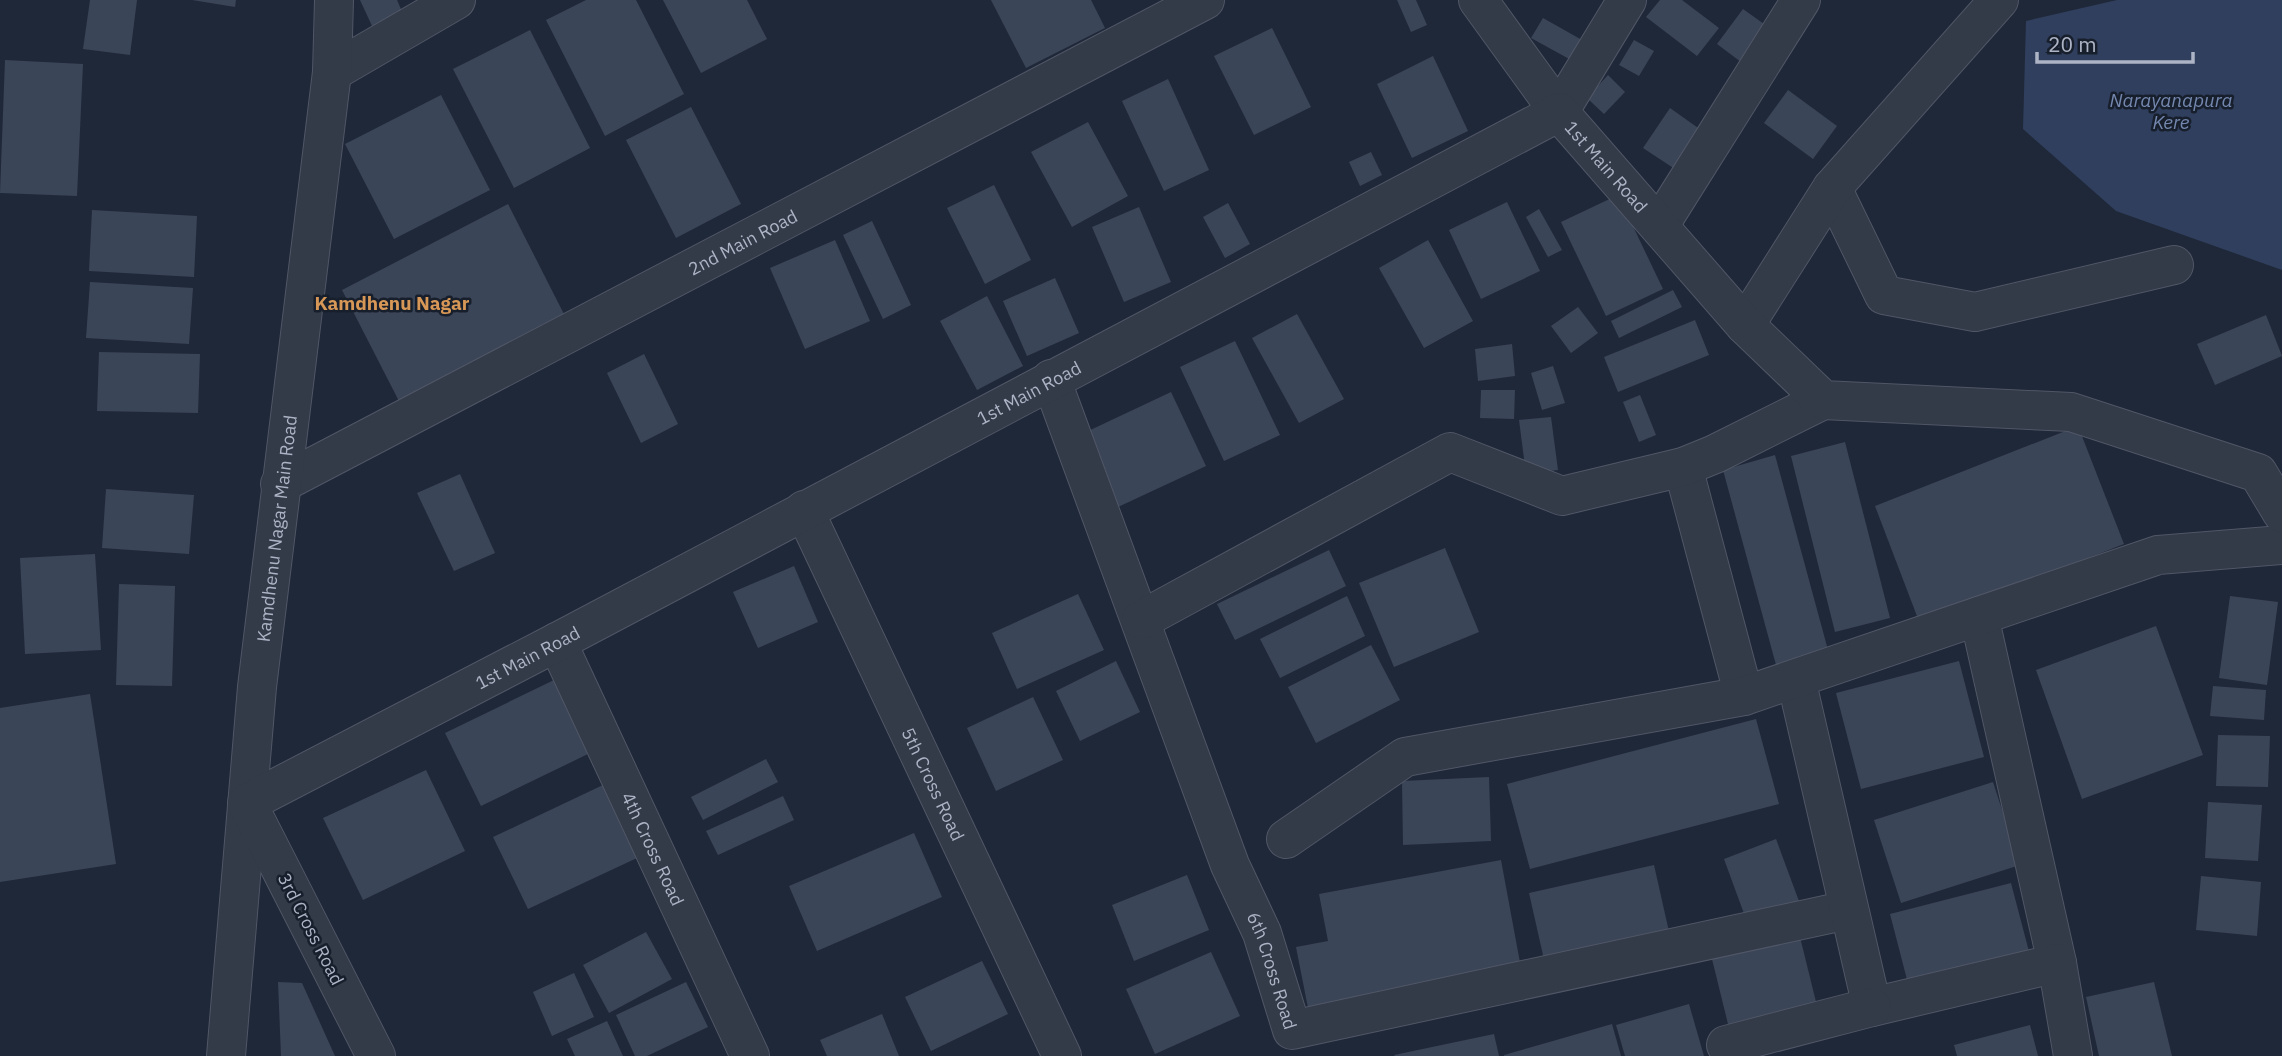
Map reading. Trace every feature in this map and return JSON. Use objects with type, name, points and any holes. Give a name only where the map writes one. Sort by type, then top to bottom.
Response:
[{"type":"street","name":"Kamdhenu Nagar Main Road","points":[[226,1056],[247,803],[280,484],[332,72],[334,0]]},
{"type":"street","points":[[332,72],[456,0]]},
{"type":"street","name":"2nd Main Road","points":[[280,484],[1205,0]]},
{"type":"street","points":[[1478,0],[1559,112],[1627,0]]},
{"type":"street","points":[[1658,226],[1801,0]]},
{"type":"street","points":[[1745,325],[1832,188],[1998,0]]},
{"type":"street","name":"1st Main Road","points":[[247,803],[1559,112],[1745,325],[1822,400]]},
{"type":"street","points":[[1832,188],[1884,295],[1975,312],[2174,265]]},
{"type":"street","name":"6th Cross Road","points":[[1051,379],[1230,865],[1262,933],[1292,1030],[1848,910]]},
{"type":"street","points":[[1141,620],[1450,452],[1562,496],[1683,467],[1715,454],[1822,400],[2071,412],[2258,473],[2282,513]]},
{"type":"street","points":[[1683,467],[1744,696]]},
{"type":"street","name":"5th Cross Road","points":[[804,510],[1062,1056]]},
{"type":"street","points":[[1286,839],[1405,757],[1744,696],[2158,555],[2282,545]]},
{"type":"street","points":[[1979,616],[2057,963],[2073,1056]]},
{"type":"street","name":"4th Cross Road","points":[[557,642],[750,1056]]},
{"type":"street","points":[[1796,679],[1872,1007]]},
{"type":"street","name":"3rd Cross Road","points":[[247,803],[376,1056]]},
{"type":"street","points":[[1726,1045],[2057,963]]},
{"type":"water","name":"Narayanapura Kere","points":[[2117,0],[2282,0],[2282,270],[2116,211],[2023,129],[2026,21]]},
{"type":"building","points":[[90,0],[137,0],[130,55],[83,49]]},
{"type":"building","points":[[192,0],[236,0],[235,7]]},
{"type":"building","points":[[360,0],[397,0],[403,14],[373,28]]},
{"type":"building","points":[[586,0],[636,0],[684,94],[605,136],[546,20]]},
{"type":"building","points":[[663,0],[747,0],[767,39],[701,73]]},
{"type":"building","points":[[991,0],[1091,0],[1105,28],[1026,68]]},
{"type":"building","points":[[1397,0],[1416,0],[1427,25],[1411,32]]},
{"type":"building","points":[[1660,0],[1682,0],[1719,28],[1697,56],[1646,17]]},
{"type":"building","points":[[1743,9],[1771,29],[1745,65],[1717,44]]},
{"type":"building","points":[[1543,18],[1582,40],[1571,60],[1531,38]]},
{"type":"building","points":[[1272,28],[1311,107],[1254,135],[1214,56]]},
{"type":"building","points":[[530,30],[590,148],[514,188],[453,69]]},
{"type":"building","points":[[1634,40],[1654,51],[1639,76],[1619,65]]},
{"type":"building","points":[[1433,56],[1468,131],[1412,158],[1377,84]]},
{"type":"building","points":[[5,60],[83,64],[77,196],[0,193]]},
{"type":"building","points":[[1608,75],[1625,92],[1604,114],[1587,98]]},
{"type":"building","points":[[1168,79],[1209,170],[1164,191],[1122,101]]},
{"type":"building","points":[[1788,90],[1837,126],[1813,159],[1764,123]]},
{"type":"building","points":[[441,95],[490,190],[394,239],[345,144]]},
{"type":"building","points":[[691,107],[741,204],[676,238],[626,140]]},
{"type":"building","points":[[1670,108],[1708,135],[1681,173],[1643,148]]},
{"type":"building","points":[[1088,122],[1128,196],[1072,227],[1031,152]]},
{"type":"building","points":[[1371,152],[1382,175],[1360,186],[1349,162]]},
{"type":"building","points":[[994,185],[1031,260],[985,284],[947,208]]},
{"type":"building","points":[[1618,195],[1663,289],[1606,316],[1561,222]]},
{"type":"building","points":[[1507,202],[1540,271],[1481,299],[1449,230]]},
{"type":"building","points":[[1228,203],[1250,244],[1225,258],[1203,217]]},
{"type":"building","points":[[508,204],[568,322],[402,407],[342,290]]},
{"type":"building","points":[[1139,207],[1171,282],[1124,302],[1092,227]]},
{"type":"building","points":[[1539,209],[1562,250],[1548,257],[1526,217]]},
{"type":"building","points":[[92,210],[197,216],[194,277],[89,271]]},
{"type":"building","points":[[872,221],[911,305],[883,319],[843,235]]},
{"type":"building","points":[[835,240],[870,321],[805,349],[770,268]]},
{"type":"building","points":[[1428,240],[1473,321],[1424,348],[1379,268]]},
{"type":"building","points":[[1055,278],[1079,333],[1027,356],[1003,301]]},
{"type":"building","points":[[90,282],[193,288],[189,344],[86,338]]},
{"type":"building","points":[[1673,290],[1682,307],[1619,338],[1611,321]]},
{"type":"building","points":[[987,296],[1023,366],[977,390],[940,321]]},
{"type":"building","points":[[1578,307],[1598,333],[1571,353],[1551,326]]},
{"type":"building","points":[[1297,314],[1344,399],[1299,423],[1252,338]]},
{"type":"building","points":[[2266,315],[2282,356],[2215,385],[2197,344]]},
{"type":"building","points":[[1695,320],[1709,355],[1618,392],[1604,357]]},
{"type":"building","points":[[1235,341],[1280,435],[1224,461],[1180,367]]},
{"type":"building","points":[[1512,344],[1515,376],[1478,381],[1475,349]]},
{"type":"building","points":[[99,352],[200,354],[198,413],[97,411]]},
{"type":"building","points":[[644,354],[678,424],[641,443],[607,373]]},
{"type":"building","points":[[1553,366],[1565,403],[1542,410],[1531,373]]},
{"type":"building","points":[[1481,390],[1515,390],[1514,419],[1480,418]]},
{"type":"building","points":[[1171,392],[1206,466],[1118,507],[1084,433]]},
{"type":"building","points":[[1640,395],[1656,435],[1639,442],[1623,402]]},
{"type":"building","points":[[1551,417],[1558,470],[1526,474],[1519,420]]},
{"type":"building","points":[[2078,426],[2124,544],[1920,624],[1875,506]]},
{"type":"building","points":[[1845,442],[1890,618],[1835,632],[1791,456]]},
{"type":"building","points":[[1775,455],[1828,650],[1776,665],[1723,470]]},
{"type":"building","points":[[460,474],[495,553],[454,571],[417,493]]},
{"type":"building","points":[[106,489],[194,495],[189,554],[102,548]]},
{"type":"building","points":[[1445,548],[1479,632],[1394,667],[1359,583]]},
{"type":"building","points":[[1329,550],[1346,586],[1235,640],[1217,604]]},
{"type":"building","points":[[95,554],[101,650],[25,654],[20,558]]},
{"type":"building","points":[[794,566],[818,622],[758,648],[733,592]]},
{"type":"building","points":[[119,584],[175,586],[172,686],[116,685]]},
{"type":"building","points":[[1078,594],[1104,650],[1017,689],[992,633]]},
{"type":"building","points":[[1347,596],[1365,636],[1280,678],[1260,639]]},
{"type":"building","points":[[2230,596],[2278,602],[2267,685],[2219,678]]},
{"type":"building","points":[[2156,626],[2203,755],[2082,799],[2036,670]]},
{"type":"building","points":[[1371,645],[1400,700],[1316,743],[1288,687]]},
{"type":"building","points":[[1116,661],[1140,712],[1080,741],[1056,691]]},
{"type":"building","points":[[1959,661],[1984,757],[1861,789],[1836,693]]},
{"type":"building","points":[[554,680],[590,753],[481,806],[445,733]]},
{"type":"building","points":[[2213,686],[2266,690],[2264,720],[2210,716]]},
{"type":"building","points":[[90,694],[116,864],[0,882],[0,708]]},
{"type":"building","points":[[1033,697],[1063,760],[996,791],[967,728]]},
{"type":"building","points":[[1756,719],[1779,804],[1530,869],[1507,784]]},
{"type":"building","points":[[2218,735],[2270,736],[2268,787],[2216,786]]},
{"type":"building","points":[[766,759],[778,782],[703,820],[691,797]]},
{"type":"building","points":[[426,770],[465,851],[363,900],[323,818]]},
{"type":"building","points":[[1489,777],[1491,841],[1403,845],[1402,781]]},
{"type":"building","points":[[1993,782],[2020,865],[1901,903],[1874,820]]},
{"type":"building","points":[[603,785],[637,858],[528,909],[493,837]]},
{"type":"building","points":[[783,796],[794,820],[718,855],[706,831]]},
{"type":"building","points":[[2208,802],[2262,805],[2258,861],[2205,858]]},
{"type":"building","points":[[914,833],[942,897],[817,951],[789,886]]},
{"type":"building","points":[[1776,839],[1803,912],[1750,930],[1724,859]]},
{"type":"building","points":[[1501,860],[1521,968],[1308,1008],[1296,947],[1328,941],[1319,894]]},
{"type":"building","points":[[1654,865],[1670,936],[1545,964],[1529,893]]},
{"type":"building","points":[[1187,875],[1209,930],[1134,961],[1112,905]]},
{"type":"building","points":[[2201,876],[2261,882],[2257,936],[2196,930]]},
{"type":"building","points":[[2011,883],[2032,963],[1911,995],[1890,914]]},
{"type":"building","points":[[1798,929],[1818,1010],[1730,1032],[1710,951]]},
{"type":"building","points":[[646,932],[672,979],[609,1013],[583,965]]},
{"type":"building","points":[[1211,952],[1240,1016],[1155,1054],[1126,989]]},
{"type":"building","points":[[982,961],[1008,1014],[931,1051],[905,997]]},
{"type":"building","points":[[574,973],[594,1017],[552,1036],[533,992]]},
{"type":"building","points":[[278,982],[302,983],[335,1056],[281,1056]]},
{"type":"building","points":[[686,982],[708,1027],[647,1056],[635,1056],[616,1015]]},
{"type":"building","points":[[2154,982],[2172,1056],[2099,1056],[2086,997]]},
{"type":"building","points":[[1689,1004],[1704,1056],[1625,1056],[1616,1025]]},
{"type":"building","points":[[882,1014],[899,1056],[827,1056],[820,1040]]},
{"type":"building","points":[[607,1021],[623,1056],[575,1056],[567,1039]]},
{"type":"building","points":[[1612,1024],[1621,1056],[1504,1056],[1504,1055]]},
{"type":"building","points":[[2030,1025],[2038,1056],[1957,1056],[1954,1045]]},
{"type":"building","points":[[1494,1034],[1499,1056],[1394,1055]]},
{"type":"district","name":"Kamdhenu Nagar","points":[[392,303]]}]
